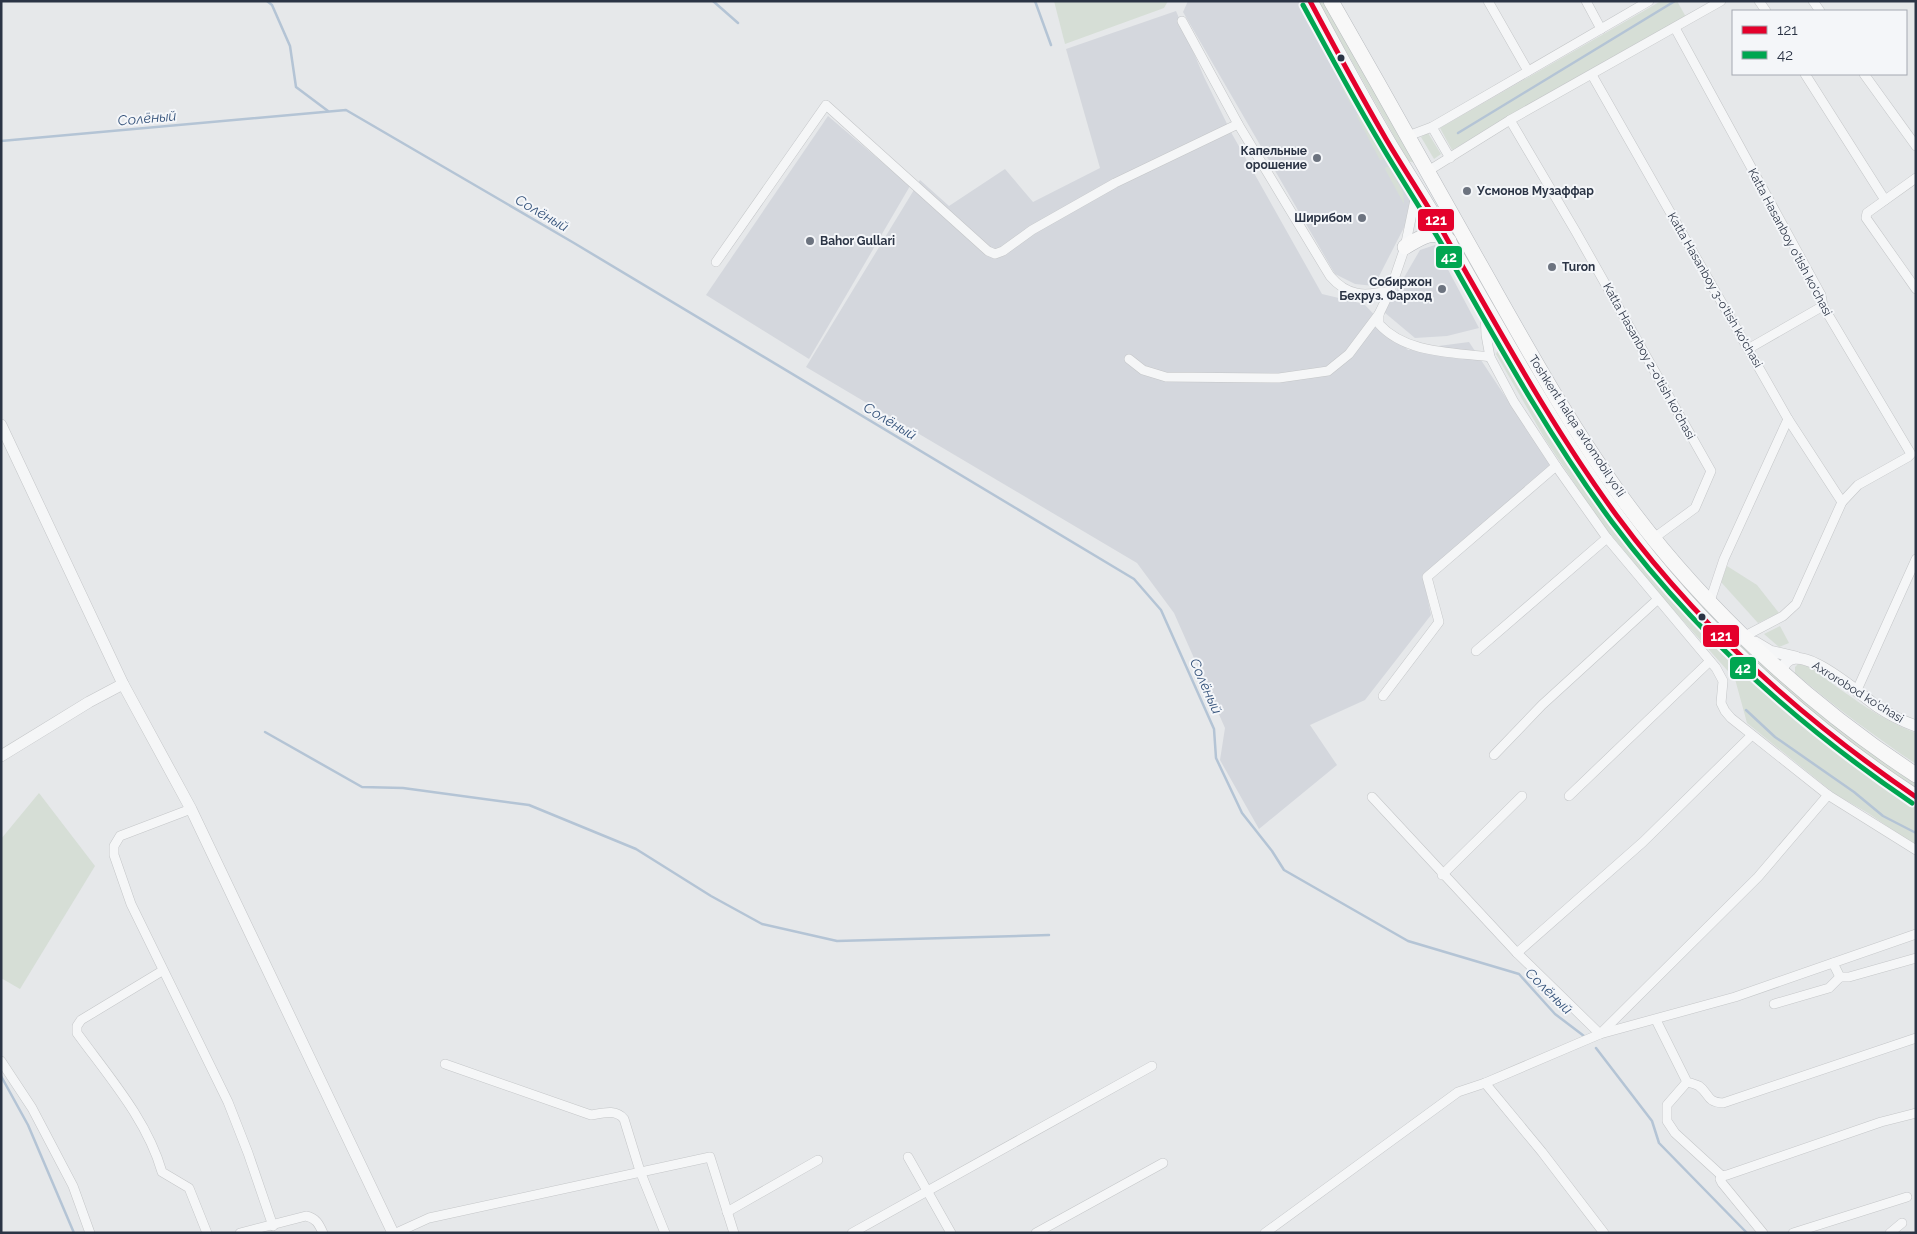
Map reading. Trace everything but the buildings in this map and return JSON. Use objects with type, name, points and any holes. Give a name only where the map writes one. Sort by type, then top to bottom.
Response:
[{"type":"highway","name":"Toshkent halqa avtomobil yo'li","points":[[1310,1],[1378,124],[1449,241],[1537,396],[1589,476],[1636,541],[1682,597],[1752,667],[1810,720],[1862,760],[1916,796]]},
{"type":"highway","name":"Toshkent halqa avtomobil yo'li","points":[[1331,1],[1558,400],[1612,484],[1654,538],[1710,601],[1745,636],[1840,721],[1916,774]]},
{"type":"highway","points":[[1417,187],[1428,171]]},
{"type":"highway","points":[[1405,246],[1432,234],[1442,236],[1449,241]]},
{"type":"street","points":[[1488,1],[1528,71]]},
{"type":"street","points":[[1586,1],[1601,29]]},
{"type":"street","points":[[1408,136],[1432,127],[1649,1]]},
{"type":"street","points":[[1428,171],[1510,120],[1721,1]]},
{"type":"street","points":[[1182,21],[1238,124],[1330,276],[1338,285],[1351,292],[1373,294],[1390,290]]},
{"type":"street","name":"Katta Hasanboy o'tish ko'chasi","points":[[1675,28],[1821,295],[1823,306],[1911,454],[1858,485],[1842,502]]},
{"type":"street","name":"Katta Hasanboy 3-o'tish ko'chasi","points":[[1592,74],[1788,419],[1842,502]]},
{"type":"street","points":[[1807,75],[1886,200]]},
{"type":"street","points":[[1865,75],[1916,146]]},
{"type":"street","points":[[716,262],[826,105],[988,251],[995,254],[1003,251],[1032,230],[1115,183],[1238,124]]},
{"type":"street","name":"Katta Hasanboy 2-o'tish ko'chasi","points":[[1510,120],[1576,232],[1711,471],[1695,508],[1654,538]]},
{"type":"street","points":[[1432,127],[1450,158]]},
{"type":"street","points":[[1916,178],[1866,214],[1866,218],[1916,288]]},
{"type":"street","points":[[1129,359],[1143,370],[1166,377],[1279,378],[1328,371],[1350,354],[1379,314],[1390,290],[1405,246],[1417,187]]},
{"type":"street","points":[[1484,303],[1486,335],[1490,357],[1514,402],[1607,538],[1710,661],[1723,681],[1721,698],[1725,711],[1751,736],[1828,795],[1916,850]]},
{"type":"street","points":[[1748,349],[1823,306]]},
{"type":"street","points":[[1379,314],[1379,324],[1387,332],[1408,344],[1416,347],[1490,357]]},
{"type":"street","points":[[1710,601],[1724,559],[1788,419]]},
{"type":"street","points":[[1,426],[123,684],[191,809],[394,1233],[429,1218],[710,1157],[734,1233]]},
{"type":"street","points":[[1383,696],[1439,622],[1427,577],[1556,466]]},
{"type":"street","points":[[1745,636],[1783,616],[1796,604],[1842,502]]},
{"type":"street","points":[[1476,651],[1607,538]]},
{"type":"street","points":[[1856,690],[1916,560]]},
{"type":"street","points":[[1494,755],[1561,687],[1657,600]]},
{"type":"street","name":"Axrorobod ko'chasi","points":[[1745,636],[1770,650],[1811,661],[1829,671],[1889,714],[1916,726]]},
{"type":"street","name":"Axrorobod ko'chasi","points":[[1782,671],[1787,661],[1801,658]]},
{"type":"street","points":[[1570,796],[1710,661]]},
{"type":"street","points":[[1,756],[89,702],[123,684]]},
{"type":"street","points":[[1517,954],[1643,842],[1751,736]]},
{"type":"street","points":[[1600,1034],[1758,877],[1828,795]]},
{"type":"street","points":[[1442,875],[1522,796]]},
{"type":"street","points":[[1372,797],[1517,954],[1600,1034]]},
{"type":"street","points":[[191,809],[120,836],[114,846],[114,855],[131,904],[162,971],[228,1102],[273,1226]]},
{"type":"street","points":[[1265,1233],[1458,1092],[1485,1084],[1600,1034],[1735,997],[1916,934]]},
{"type":"street","points":[[1774,1004],[1829,988],[1840,977],[1850,977],[1916,958]]},
{"type":"street","points":[[1833,963],[1840,977]]},
{"type":"street","points":[[162,971],[81,1020],[77,1026],[77,1033],[144,1128],[156,1153],[162,1172],[189,1188],[206,1233]]},
{"type":"street","points":[[1656,1020],[1686,1082],[1699,1086],[1713,1102],[1723,1102],[1916,1038]]},
{"type":"street","points":[[1,1061],[37,1117],[73,1186],[90,1233]]},
{"type":"street","points":[[445,1064],[591,1115],[615,1112],[620,1114],[624,1119],[640,1171],[665,1233]]},
{"type":"street","points":[[852,1233],[1152,1066]]},
{"type":"street","points":[[1686,1082],[1667,1105],[1667,1121],[1675,1133],[1722,1176],[1727,1176],[1881,1122],[1916,1113]]},
{"type":"street","points":[[1485,1084],[1542,1152],[1604,1233]]},
{"type":"street","points":[[908,1157],[951,1233]]},
{"type":"street","points":[[727,1212],[818,1160]]},
{"type":"street","points":[[1036,1233],[1163,1163]]},
{"type":"street","points":[[1722,1176],[1720,1179],[1722,1183],[1763,1233]]},
{"type":"street","points":[[1793,1233],[1907,1197]]},
{"type":"street","points":[[240,1233],[306,1216],[318,1222],[323,1233]]},
{"type":"street","points":[[1890,1233],[1902,1223]]},
{"type":"shaded area","points":[[1054,1],[1168,1],[1164,8],[1065,44]]},
{"type":"shaded area","points":[[1188,1],[1302,1],[1415,206],[1374,286],[1355,284],[1335,274],[1183,12]]},
{"type":"shaded area","points":[[1318,1],[1324,1],[1416,163],[1408,161]]},
{"type":"shaded area","points":[[1661,1],[1677,1],[1686,17],[1452,150],[1440,128]]},
{"type":"shaded area","points":[[1176,11],[1204,77],[1232,134],[1322,294],[1364,304],[1408,350],[1469,342],[1552,467],[1423,576],[1431,615],[1365,700],[1310,725],[1337,765],[1259,829],[1220,760],[1225,728],[1174,613],[1137,563],[806,367],[920,180],[949,206],[1005,169],[1033,202],[1100,168],[1066,49]]},
{"type":"shaded area","points":[[1343,81],[1357,107],[1351,105],[1341,86]]},
{"type":"shaded area","points":[[1356,115],[1362,117],[1384,158],[1383,160],[1380,160]]},
{"type":"shaded area","name":"Bahor Gullari","points":[[828,116],[910,186],[809,359],[706,295]]},
{"type":"shaded area","points":[[1428,133],[1441,154],[1434,159],[1421,137]]},
{"type":"shaded area","points":[[1389,167],[1403,192],[1404,204],[1385,169]]},
{"type":"shaded area","points":[[1441,206],[1660,556],[1916,782],[1916,788],[1814,714],[1753,661],[1657,559],[1575,448],[1436,210]]},
{"type":"shaded area","points":[[1435,245],[1479,328],[1447,336],[1415,338],[1384,312],[1420,250]]},
{"type":"shaded area","points":[[1498,350],[1557,446],[1599,508],[1633,551],[1681,606],[1916,803],[1916,846],[1868,813],[1835,794],[1747,723],[1735,679],[1662,597],[1599,520],[1545,439],[1496,354]]},
{"type":"shaded area","points":[[1727,566],[1757,585],[1779,613],[1758,623],[1721,582]]},
{"type":"shaded area","points":[[1780,626],[1789,643],[1779,647],[1764,634]]},
{"type":"shaded area","points":[[1798,664],[1808,666],[1873,712],[1916,733],[1916,764],[1854,720],[1795,673],[1795,667]]},
{"type":"shaded area","points":[[39,793],[95,866],[20,989],[1,978],[1,839]]},
{"type":"waterway","points":[[267,1],[272,5],[290,46],[296,87],[328,111]]},
{"type":"waterway","points":[[713,1],[738,23]]},
{"type":"waterway","points":[[1035,1],[1051,45]]},
{"type":"waterway","points":[[1458,133],[1675,1]]},
{"type":"waterway","name":"Солёный","points":[[1,141],[346,110],[574,243],[1134,579],[1161,610],[1214,729],[1216,758],[1242,813],[1272,851],[1284,870],[1408,941],[1519,974],[1555,1014],[1584,1036]]},
{"type":"waterway","points":[[1746,710],[1775,737],[1854,792],[1883,816],[1916,833]]},
{"type":"waterway","points":[[265,732],[362,787],[403,788],[529,805],[636,849],[711,896],[762,924],[837,941],[1049,935]]},
{"type":"waterway","name":"Солёный","points":[[1596,1048],[1652,1121],[1659,1143],[1747,1233]]},
{"type":"waterway","points":[[1,1076],[28,1125],[74,1233]]},
{"type":"transit line","name":"121","points":[[1310,1],[1386,139],[1440,226],[1528,380],[1571,449],[1617,516],[1683,596],[1718,634],[1755,669],[1833,736],[1916,797]]},
{"type":"transit line","name":"42","points":[[1303,5],[1370,126],[1441,243],[1522,385],[1565,455],[1612,522],[1678,602],[1750,675],[1828,742],[1912,803]]},
{"type":"place","name":"Капельные орошение","points":[[1317,158]]},
{"type":"place","name":"Усмонов Музаффар","points":[[1467,191]]},
{"type":"place","name":"Ширибом","points":[[1362,218]]},
{"type":"place","name":"Bahor Gullari","points":[[810,241]]},
{"type":"place","name":"Turon","points":[[1552,267]]},
{"type":"place","name":"Собиржон Бехруз. Фарход","points":[[1442,289]]}]
